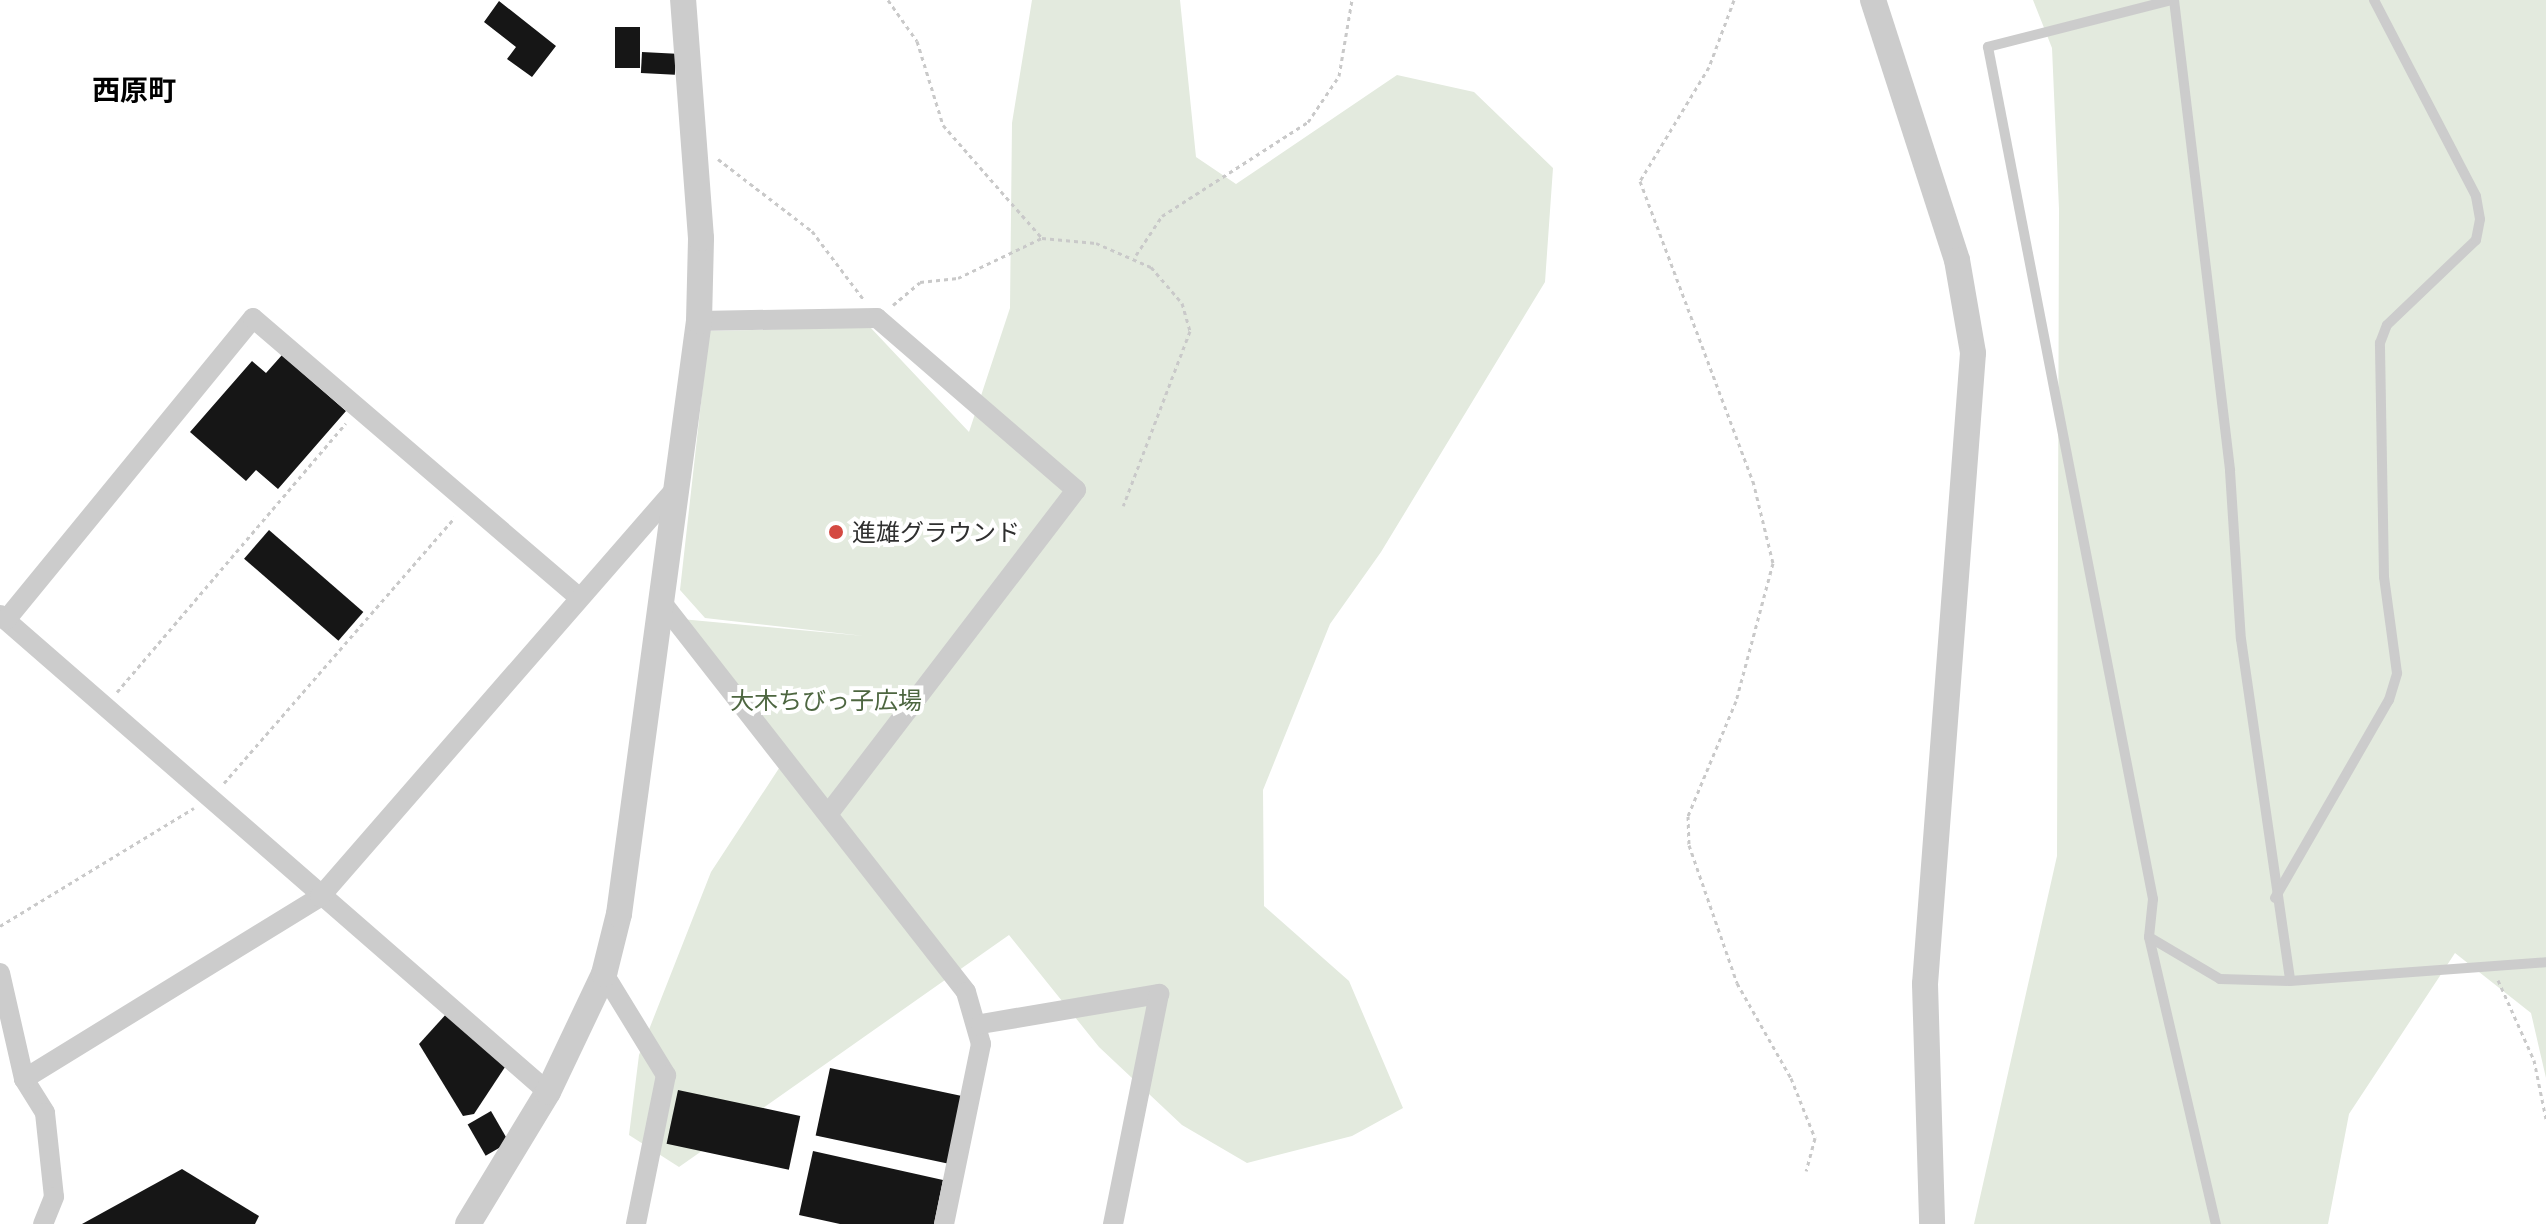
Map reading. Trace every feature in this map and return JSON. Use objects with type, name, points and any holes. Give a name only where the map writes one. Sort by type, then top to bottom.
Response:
[{"type":"street","points":[[468,1224],[548,1092],[604,974],[619,914],[699,321],[696,142],[683,0]]},
{"type":"street","points":[[1873,0],[1957,260],[1973,353],[1925,984],[1932,1224]]},
{"type":"street","points":[[548,1092],[320,897],[107,704],[3,618],[253,318],[577,596]]},
{"type":"street","points":[[699,321],[877,318],[1076,490],[828,814]]},
{"type":"street","points":[[24,1079],[320,897],[577,596],[677,487]]},
{"type":"street","points":[[663,604],[951,967],[981,1024],[944,1224]]},
{"type":"street","points":[[0,973],[24,1079],[45,1113],[54,1197],[43,1224]]},
{"type":"street","points":[[604,974],[666,1075],[636,1224]]},
{"type":"street","points":[[981,1024],[1159,994],[1113,1224]]},
{"type":"lane","points":[[2216,1224],[2149,937],[2153,899],[1988,47],[2173,0],[2275,898],[2290,981]]},
{"type":"lane","points":[[2275,898],[2389,700],[2397,673],[2384,577],[2380,343],[2387,325],[2476,240],[2480,219],[2476,196],[2374,0]]},
{"type":"lane","points":[[2149,937],[2220,979],[2290,981],[2546,962]]},
{"type":"path","points":[[888,0],[917,41],[943,125],[1042,238]]},
{"type":"path","points":[[1136,255],[1162,216],[1308,122],[1339,76],[1352,0]]},
{"type":"path","points":[[1734,0],[1709,67],[1640,181],[1753,481],[1773,563],[1736,701],[1688,816],[1689,845],[1737,983],[1791,1078],[1815,1138],[1806,1171]]},
{"type":"path","points":[[696,142],[812,231],[877,318],[920,282],[958,278],[1042,238],[1136,255],[1182,303],[1190,331],[1123,506]]},
{"type":"path","points":[[107,704],[359,408]]},
{"type":"path","points":[[0,926],[211,797],[468,502]]},
{"type":"path","points":[[2491,964],[2534,1060],[2546,1119]]},
{"type":"green space","name":"大木ちびっ子広場","points":[[1032,0],[1180,0],[1196,157],[1236,184],[1397,75],[1474,92],[1553,168],[1545,282],[1381,552],[1330,624],[1263,790],[1264,906],[1349,981],[1403,1108],[1352,1136],[1247,1163],[1182,1125],[1099,1047],[1009,935],[679,1167],[629,1135],[639,1055],[711,872],[787,756],[681,619],[864,636],[705,618],[680,590],[709,331],[870,327],[969,432],[1010,308],[1012,123]]},
{"type":"green space","points":[[2033,0],[2546,0],[2546,1078],[2531,1013],[2455,953],[2349,1114],[2328,1224],[1974,1224],[2057,856],[2059,209],[2052,48]]},
{"type":"building","points":[[499,1],[556,46],[532,77],[507,59],[516,47],[484,22]]},
{"type":"building","points":[[615,27],[640,27],[640,68],[615,68]]},
{"type":"building","points":[[642,52],[676,54],[675,75],[641,73]]},
{"type":"building","points":[[282,355],[346,411],[278,489],[256,470],[246,481],[190,432],[252,361],[266,373]]},
{"type":"building","points":[[269,530],[363,612],[338,641],[244,559]]},
{"type":"building","points":[[448,1012],[507,1064],[474,1114],[463,1116],[419,1044]]},
{"type":"building","points":[[830,1068],[963,1096],[949,1164],[816,1135]]},
{"type":"building","points":[[678,1090],[800,1116],[789,1170],[667,1144]]},
{"type":"building","points":[[491,1111],[509,1142],[486,1156],[468,1124]]},
{"type":"building","points":[[813,1151],[943,1180],[934,1224],[840,1224],[799,1215]]},
{"type":"building","points":[[182,1169],[259,1216],[255,1224],[82,1224]]},
{"type":"place","name":"進雄グラウンド","points":[[836,532]]},
{"type":"district","name":"西原町","points":[[134,89]]}]
